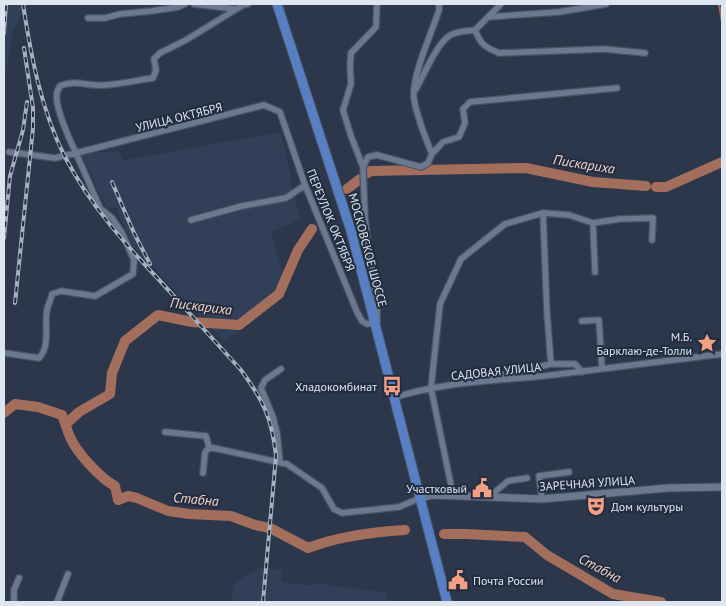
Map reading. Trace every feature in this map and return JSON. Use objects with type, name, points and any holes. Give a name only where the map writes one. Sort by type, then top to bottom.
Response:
[{"type":"main road","name":"МОСКОВСКОЕ ШОССЕ","points":[[277,4],[338,187],[447,602]]},
{"type":"street","points":[[88,18],[105,18],[120,14],[178,7],[185,4]]},
{"type":"street","points":[[194,4],[236,9]]},
{"type":"street","points":[[4,352],[39,358],[43,354],[46,346],[47,311],[52,294],[61,292],[95,296],[133,274],[134,260],[122,233],[112,218],[100,208],[66,132],[56,94],[60,86],[70,82],[106,85],[153,78],[156,70],[154,59],[160,54],[236,9],[248,4]]},
{"type":"street","points":[[374,323],[377,322],[377,303],[368,245],[363,167],[343,110],[351,84],[351,53],[376,27],[377,4]]},
{"type":"street","points":[[432,154],[424,133],[414,93],[416,76],[439,10],[439,4]]},
{"type":"street","points":[[414,93],[434,54],[448,36],[475,30],[501,4]]},
{"type":"street","points":[[488,17],[559,12],[606,4]]},
{"type":"street","points":[[475,30],[480,42],[499,53],[604,49],[645,53]]},
{"type":"street","points":[[363,167],[368,157],[377,155],[421,168],[428,163],[432,154],[443,142],[459,137],[465,123],[463,109],[470,102],[617,88]]},
{"type":"street","name":"УЛИЦА ОКТЯБРЯ","points":[[9,152],[55,158],[264,105],[280,112]]},
{"type":"street","name":"ПЕРЕУЛОК ОКТЯБРЯ","points":[[280,112],[305,185],[357,312],[362,321],[367,324],[374,323]]},
{"type":"street","points":[[191,220],[242,206],[286,198],[305,185]]},
{"type":"street","points":[[454,496],[431,388],[440,304],[461,259],[505,224],[543,213],[570,215],[593,223],[620,219],[653,218],[652,240]]},
{"type":"street","name":"САДОВАЯ УЛИЦА","points":[[543,213],[551,364]]},
{"type":"street","points":[[593,223],[595,272]]},
{"type":"street","points":[[582,321],[599,320],[602,369]]},
{"type":"street","name":"САДОВАЯ УЛИЦА","points":[[393,398],[431,388],[582,372],[722,354]]},
{"type":"street","points":[[488,381],[494,377],[551,364],[575,364],[582,372]]},
{"type":"street","points":[[280,462],[273,417],[261,388],[264,380],[281,369]]},
{"type":"street","points":[[165,432],[206,436],[209,447],[205,453],[203,473]]},
{"type":"street","points":[[209,447],[286,464],[322,488],[334,509],[342,513],[399,507],[421,502]]},
{"type":"street","points":[[542,499],[539,476],[569,472]]},
{"type":"street","points":[[489,497],[508,481],[527,478]]},
{"type":"street","name":"ЗАРЕЧНАЯ УЛИЦА","points":[[421,502],[432,495],[542,499],[668,488],[722,487]]},
{"type":"street","points":[[57,602],[68,574]]},
{"type":"street","points":[[14,602],[14,590],[19,578]]},
{"type":"shaded area","points":[[4,4],[27,4],[13,31],[4,80]]},
{"type":"shaded area","points":[[281,132],[300,220],[271,232],[283,275],[261,314],[225,341],[162,278],[152,264],[148,266],[133,246],[116,208],[106,207],[81,154],[119,151],[123,161]]},
{"type":"shaded area","points":[[264,567],[283,570],[282,582],[314,586],[314,583],[387,593],[386,599],[404,602],[230,602],[234,585],[240,579]]},
{"type":"waterway","points":[[719,4],[722,22]]},
{"type":"waterway","name":"Пискариха","points":[[656,187],[666,187],[722,162]]},
{"type":"waterway","name":"Пискариха","points":[[368,173],[370,171],[526,168],[593,182],[646,186]]},
{"type":"waterway","name":"Пискариха","points":[[347,189],[360,179]]},
{"type":"waterway","name":"Пискариха","points":[[66,424],[79,412],[110,394],[112,373],[125,341],[158,315],[192,322],[239,325],[279,294],[298,250],[312,229]]},
{"type":"waterway","name":"Стабна","points":[[4,413],[15,404],[38,407],[62,415],[73,443],[96,471],[115,486],[118,500],[128,496],[168,511],[231,516],[255,525],[270,528],[308,548],[356,535],[405,530]]},
{"type":"waterway","name":"Стабна","points":[[444,534],[525,537],[547,555],[613,594],[661,602]]},
{"type":"railway","points":[[4,33],[6,4]]},
{"type":"railway","points":[[23,4],[33,63],[43,102],[49,121],[75,175],[97,208],[122,239],[241,370],[261,400],[272,431],[276,456],[263,602]]},
{"type":"railway","points":[[15,303],[33,128],[33,108],[24,48]]},
{"type":"railway","points":[[4,238],[10,176],[23,130],[27,102]]},
{"type":"railway","points":[[112,182],[150,264]]},
{"type":"place","name":"М.Б. Барклаю-де-Толли","points":[[707,343]]},
{"type":"place","name":"Хладокомбинат","points":[[392,386]]},
{"type":"place","name":"Участковый","points":[[482,488]]},
{"type":"place","name":"Дом культуры","points":[[596,506]]},
{"type":"place","name":"Почта России","points":[[458,580]]}]
